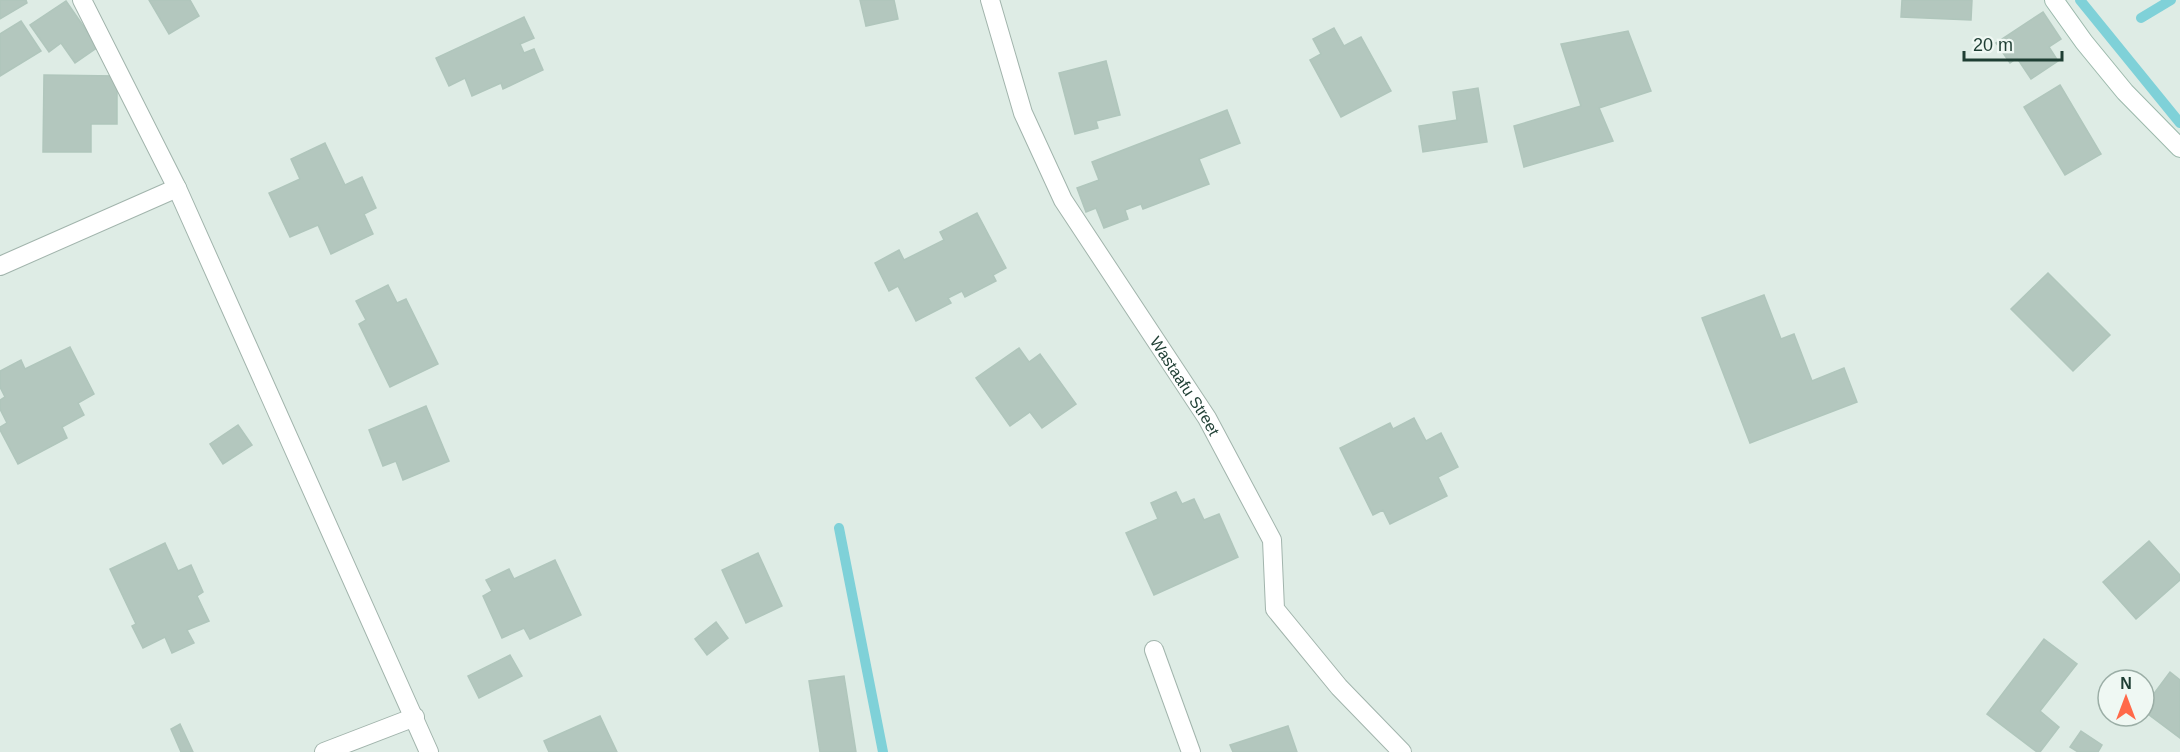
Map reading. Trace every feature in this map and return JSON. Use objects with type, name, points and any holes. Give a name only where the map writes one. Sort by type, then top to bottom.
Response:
[{"type":"street","points":[[82,0],[177,188],[429,752]]},
{"type":"street","name":"Wastaafu Street","points":[[990,0],[1023,113],[1063,200],[1207,418],[1272,540],[1275,609],[1339,687],[1402,752]]},
{"type":"street","points":[[2054,0],[2084,42],[2125,92],[2180,148]]},
{"type":"street","points":[[0,266],[177,188]]},
{"type":"street","points":[[1154,650],[1191,752]]},
{"type":"street","points":[[324,752],[415,717]]},
{"type":"building","points":[[0,0],[26,0],[27,3],[0,19]]},
{"type":"building","points":[[149,0],[190,0],[199,16],[169,34]]},
{"type":"building","points":[[860,0],[894,0],[898,19],[866,26]]},
{"type":"building","points":[[1902,0],[1972,0],[1971,20],[1901,17]]},
{"type":"building","points":[[66,1],[98,47],[75,63],[61,43],[49,52],[30,25]]},
{"type":"building","points":[[2043,12],[2061,39],[2049,47],[2058,61],[2031,79],[2017,58],[2010,63],[1996,43]]},
{"type":"building","points":[[524,17],[534,38],[520,44],[524,53],[534,49],[543,70],[503,89],[501,83],[472,96],[465,78],[449,86],[436,58]]},
{"type":"building","points":[[21,21],[41,51],[0,76],[0,34]]},
{"type":"building","points":[[1334,28],[1344,46],[1361,37],[1391,91],[1341,117],[1310,60],[1321,54],[1313,39]]},
{"type":"building","points":[[1628,31],[1651,91],[1599,108],[1613,141],[1524,167],[1514,126],[1581,106],[1561,44]]},
{"type":"building","points":[[1106,61],[1120,115],[1096,121],[1098,128],[1075,134],[1059,73]]},
{"type":"building","points":[[44,75],[117,76],[117,124],[91,124],[91,152],[43,152]]},
{"type":"building","points":[[2060,85],[2101,154],[2065,175],[2024,107]]},
{"type":"building","points":[[1478,88],[1487,142],[1423,152],[1419,126],[1457,120],[1453,92]]},
{"type":"building","points":[[1227,110],[1240,143],[1199,159],[1209,184],[1143,209],[1141,204],[1125,210],[1128,219],[1104,228],[1096,208],[1086,212],[1077,188],[1099,180],[1092,162]]},
{"type":"building","points":[[325,143],[345,185],[362,177],[376,208],[364,214],[373,234],[331,254],[318,225],[290,237],[269,193],[300,179],[291,159]]},
{"type":"building","points":[[977,213],[1006,268],[993,275],[996,281],[965,297],[962,291],[948,298],[951,303],[916,321],[898,286],[889,291],[875,263],[899,250],[904,260],[944,240],[940,232]]},
{"type":"building","points":[[2048,273],[2110,335],[2073,371],[2011,309]]},
{"type":"building","points":[[388,285],[397,303],[406,299],[438,364],[390,387],[359,324],[366,320],[356,301]]},
{"type":"building","points":[[1764,295],[1781,339],[1794,334],[1812,381],[1844,368],[1857,402],[1750,443],[1702,318]]},
{"type":"building","points":[[70,347],[94,394],[78,403],[84,415],[62,427],[67,438],[18,464],[0,430],[0,427],[7,423],[0,409],[0,400],[5,397],[0,387],[0,371],[21,360],[25,369]]},
{"type":"building","points":[[1019,348],[1029,362],[1040,354],[1076,404],[1042,428],[1030,412],[1010,426],[976,378]]},
{"type":"building","points":[[426,406],[449,461],[403,480],[396,461],[383,466],[369,430]]},
{"type":"building","points":[[1414,418],[1426,441],[1441,433],[1458,467],[1438,477],[1447,496],[1390,524],[1383,510],[1373,515],[1340,448],[1390,423],[1393,429]]},
{"type":"building","points":[[238,425],[252,445],[223,464],[210,444]]},
{"type":"building","points":[[1176,492],[1182,504],[1194,499],[1204,520],[1219,514],[1238,557],[1154,595],[1126,533],[1158,519],[1151,503]]},
{"type":"building","points":[[2149,541],[2180,575],[2180,580],[2136,619],[2103,582]]},
{"type":"building","points":[[165,543],[178,571],[191,565],[203,592],[197,596],[209,621],[187,630],[194,643],[172,653],[165,637],[143,648],[132,626],[136,624],[110,569]]},
{"type":"building","points":[[758,553],[782,606],[746,623],[722,570]]},
{"type":"building","points":[[555,560],[581,615],[530,639],[524,628],[502,638],[483,596],[492,591],[486,580],[509,569],[514,579]]},
{"type":"building","points":[[716,622],[728,638],[707,655],[695,639]]},
{"type":"building","points":[[2044,639],[2077,664],[2040,711],[2059,727],[2040,752],[2037,752],[1987,714]]},
{"type":"building","points":[[510,655],[522,676],[479,698],[468,676]]},
{"type":"building","points":[[2170,672],[2180,680],[2180,738],[2156,720],[2156,691]]},
{"type":"building","points":[[844,676],[856,752],[820,752],[809,681]]},
{"type":"building","points":[[600,716],[617,752],[549,752],[544,741]]},
{"type":"building","points":[[180,724],[193,752],[181,752],[171,729]]},
{"type":"building","points":[[1288,726],[1297,752],[1233,752],[1230,745]]},
{"type":"building","points":[[2081,731],[2102,745],[2098,752],[2078,752],[2070,747]]},
{"type":"waterway","points":[[2080,0],[2180,123]]},
{"type":"waterway","points":[[2141,18],[2171,0]]},
{"type":"waterway","points":[[839,528],[883,752]]}]
